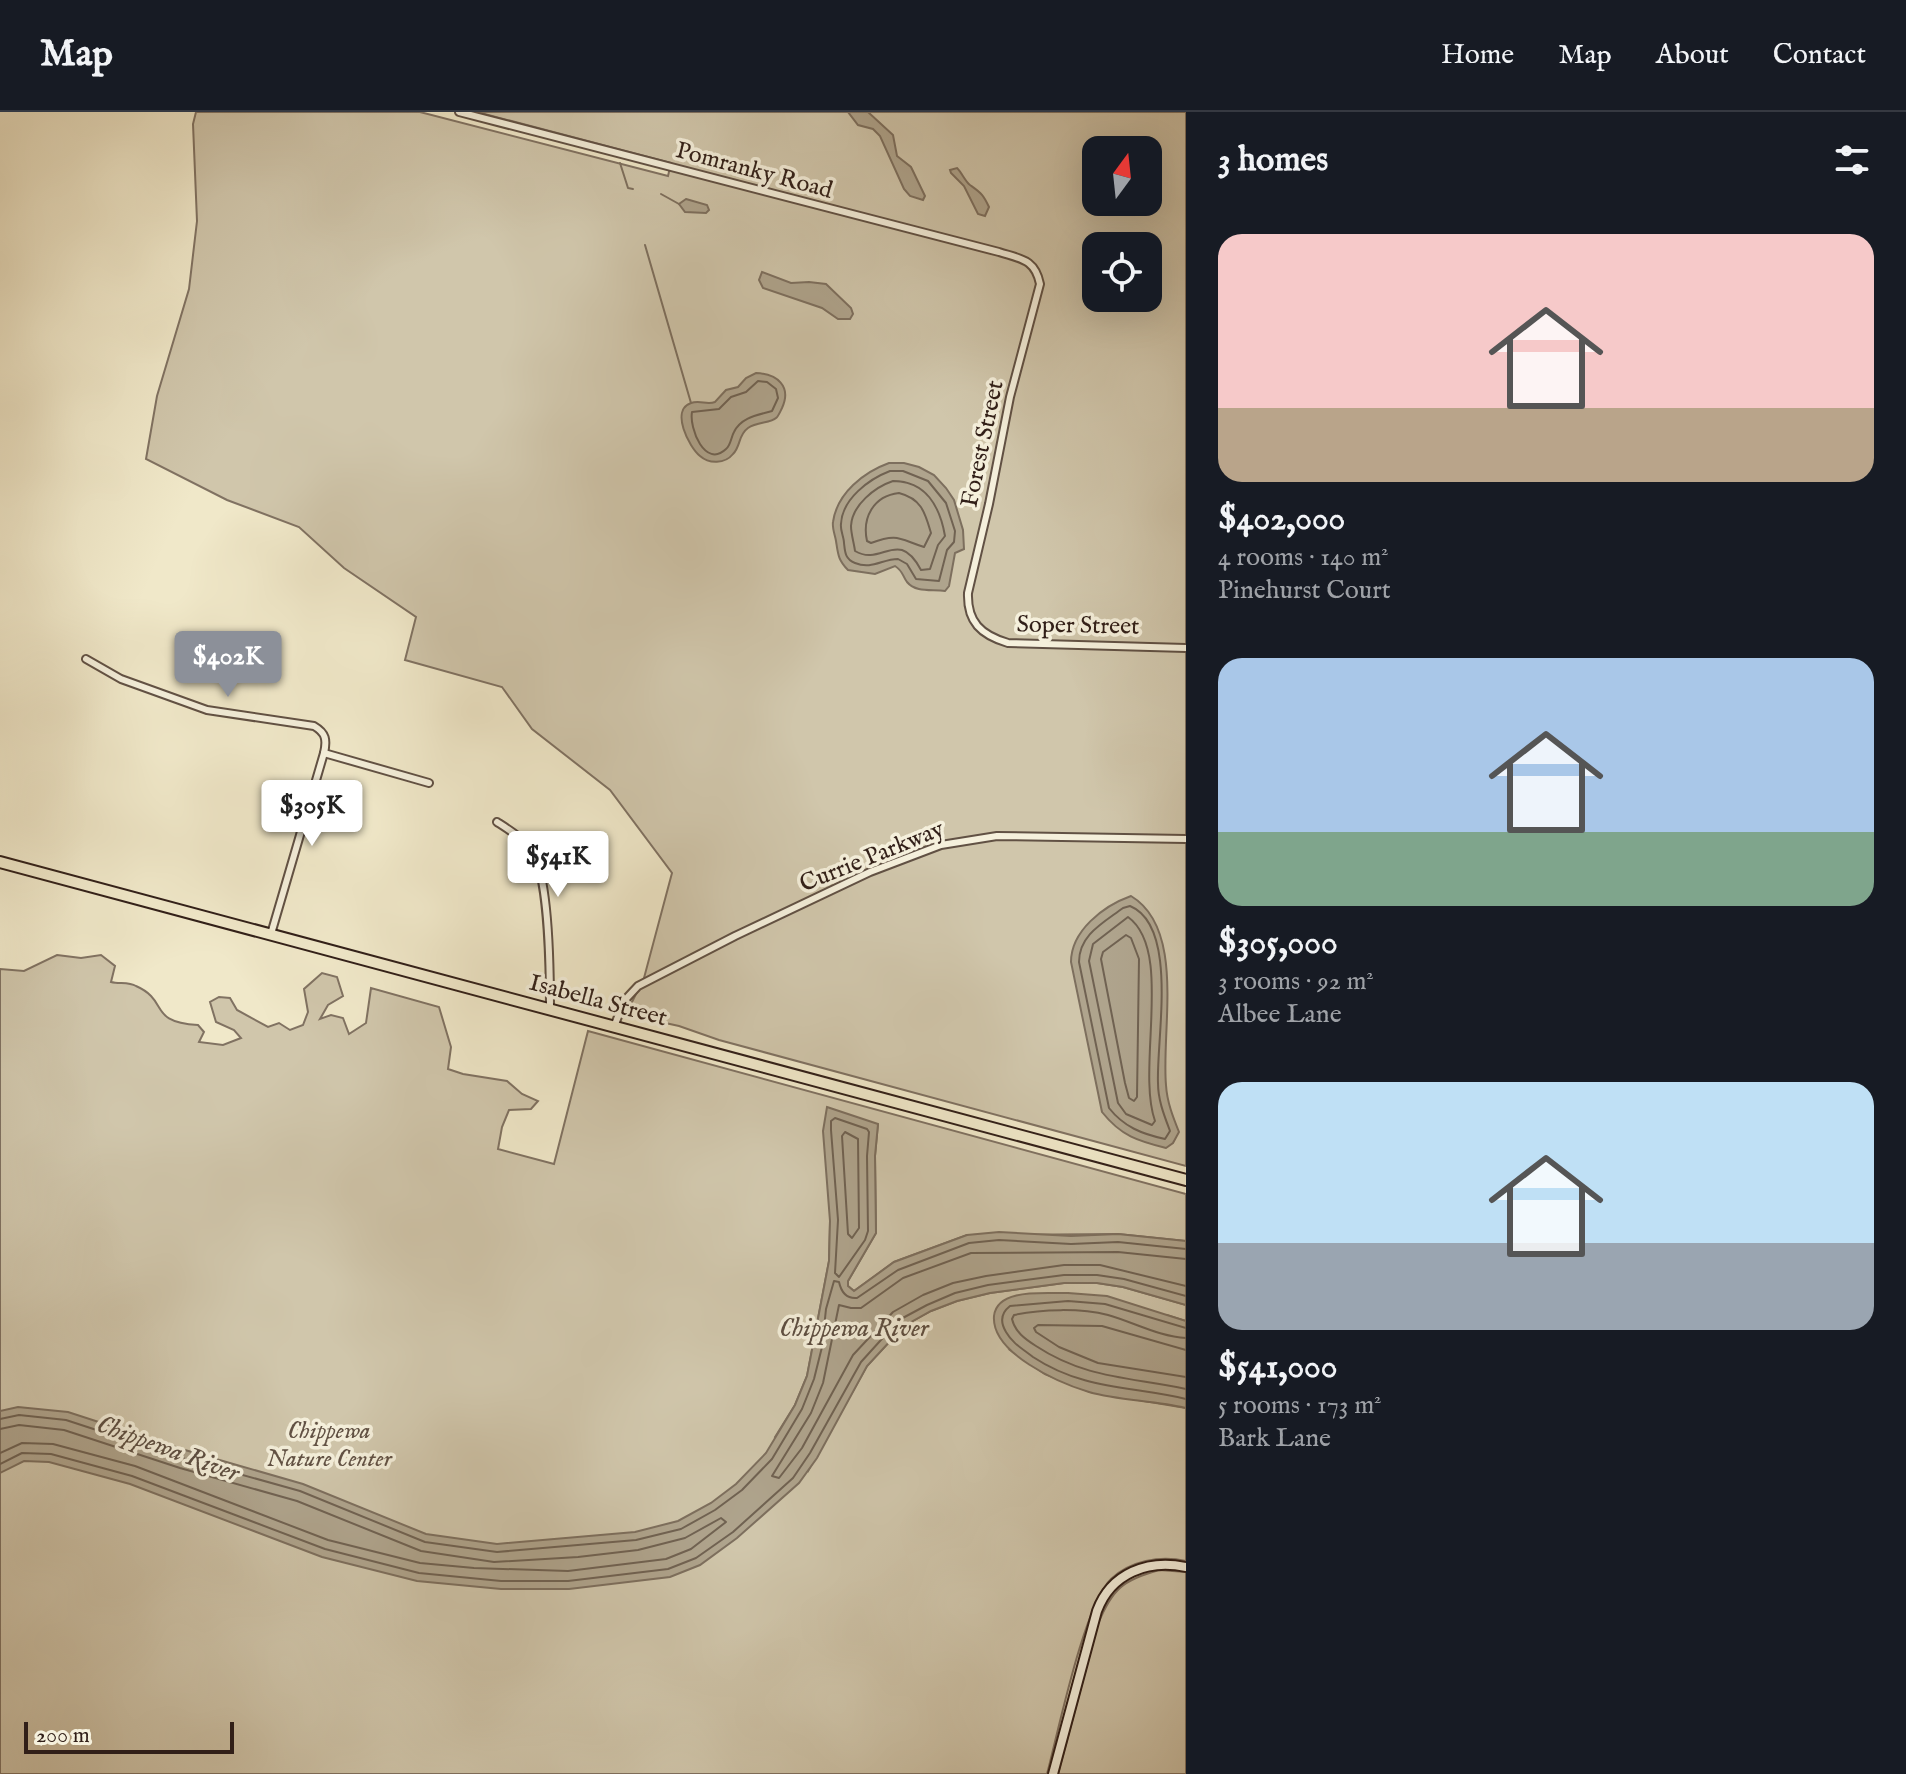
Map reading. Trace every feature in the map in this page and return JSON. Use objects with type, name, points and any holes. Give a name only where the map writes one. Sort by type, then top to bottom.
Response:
[{"type":"highway","name":"Isabella Street","points":[[0,862],[1186,1180]]},
{"type":"street","name":"Pomranky Road","points":[[459,112],[999,252],[1029,263],[1037,270]]},
{"type":"street","name":"Forest Street","points":[[975,626],[968,607],[968,593],[1010,397],[1040,284],[1037,270]]},
{"type":"street","name":"Soper Street","points":[[975,626],[991,638],[1008,643],[1186,648]]},
{"type":"street","points":[[86,659],[121,679],[207,710],[314,726],[322,731],[327,741],[324,753],[271,934]]},
{"type":"street","points":[[324,753],[429,783]]},
{"type":"street","points":[[497,822],[526,843],[540,871],[550,964],[550,1009]]},
{"type":"street","name":"Currie Parkway","points":[[614,1027],[624,1001],[638,986],[857,878],[941,845],[997,836],[1186,839]]},
{"type":"street","points":[[1053,1774],[1097,1611],[1106,1593],[1119,1580],[1141,1567],[1157,1564],[1186,1567]]},
{"type":"green space","points":[[196,112],[420,112],[668,176],[671,163],[477,112],[1186,112],[1186,1166],[719,1040],[633,1013],[631,1004],[644,978],[672,873],[610,790],[532,729],[502,687],[405,660],[416,617],[344,568],[299,527],[227,500],[146,459],[157,396],[189,289],[197,221],[193,124]]},
{"type":"green space","name":"Chippewa Nature Center","points":[[57,955],[81,958],[101,955],[115,966],[111,982],[136,986],[153,998],[172,1020],[198,1025],[204,1032],[199,1042],[223,1045],[241,1038],[234,1030],[216,1022],[210,1002],[219,997],[230,998],[237,1010],[268,1027],[279,1023],[290,1030],[303,1025],[308,1012],[304,989],[322,973],[337,977],[343,996],[328,1005],[320,1019],[331,1015],[343,1018],[349,1034],[366,1023],[371,988],[439,1007],[451,1047],[448,1069],[507,1081],[522,1094],[538,1101],[531,1109],[509,1110],[498,1149],[554,1164],[588,1031],[1186,1194],[1186,1241],[1118,1234],[967,1235],[894,1262],[854,1291],[848,1286],[848,1281],[876,1233],[875,1156],[878,1124],[830,1221],[829,1261],[807,1376],[795,1405],[775,1437],[808,1471],[867,1366],[904,1326],[957,1301],[990,1293],[1064,1283],[1097,1283],[1186,1305],[1186,1321],[1167,1315],[1010,1350],[1045,1374],[1090,1392],[1186,1408],[1186,1561],[1156,1559],[1136,1564],[1111,1579],[1101,1593],[1082,1641],[1047,1774],[0,1774],[0,969],[24,971]]},
{"type":"green space","points":[[1159,1570],[1186,1572],[1186,1774],[1058,1774],[1103,1612],[1114,1594],[1128,1582]]},
{"type":"water","points":[[848,112],[868,112],[893,135],[897,156],[911,167],[925,196],[923,200],[910,196],[904,189],[880,136],[873,129],[858,125]]},
{"type":"water","points":[[957,168],[985,199],[989,207],[985,216],[978,214],[964,186],[951,173],[950,170]]},
{"type":"water","points":[[686,199],[707,205],[709,210],[706,213],[685,212],[679,204]]},
{"type":"water","points":[[762,272],[791,283],[826,284],[851,308],[853,314],[850,319],[838,319],[822,308],[763,288],[759,280]]},
{"type":"water","points":[[756,373],[776,379],[784,388],[785,400],[779,415],[774,420],[748,428],[736,451],[726,460],[717,462],[704,459],[691,445],[684,429],[682,413],[685,407],[694,402],[715,402],[726,390],[738,387]]},
{"type":"water","points":[[889,463],[919,467],[934,475],[954,500],[963,530],[964,549],[955,553],[949,586],[945,591],[915,588],[895,566],[875,574],[848,570],[840,560],[833,524],[840,502],[861,478]]},
{"type":"water","points":[[1131,896],[1148,911],[1159,932],[1165,956],[1166,1085],[1179,1132],[1166,1148],[1131,1136],[1116,1127],[1102,1112],[1071,962],[1076,940],[1090,921]]},
{"type":"water","name":"Chippewa River","points":[[827,1107],[878,1124],[875,1156],[876,1233],[848,1281],[848,1286],[854,1291],[894,1262],[967,1235],[999,1232],[1071,1236],[1118,1234],[1186,1241],[1186,1305],[1123,1287],[1064,1283],[990,1293],[931,1311],[904,1326],[867,1366],[817,1458],[799,1483],[737,1538],[700,1565],[670,1577],[569,1589],[501,1589],[417,1581],[322,1557],[130,1484],[49,1462],[24,1461],[0,1473],[0,1411],[18,1407],[68,1412],[303,1484],[426,1534],[497,1544],[635,1532],[678,1521],[711,1503],[736,1484],[766,1453],[795,1405],[807,1376],[829,1261],[830,1221],[823,1131]]},
{"type":"water","points":[[1024,1294],[1107,1296],[1186,1321],[1186,1408],[1076,1388],[1029,1364],[1003,1342],[996,1330],[994,1316],[1004,1300]]},
{"type":"waterway","points":[[620,163],[628,188],[633,189]]},
{"type":"waterway","points":[[661,194],[679,204]]},
{"type":"waterway","points":[[645,245],[691,403]]}]
